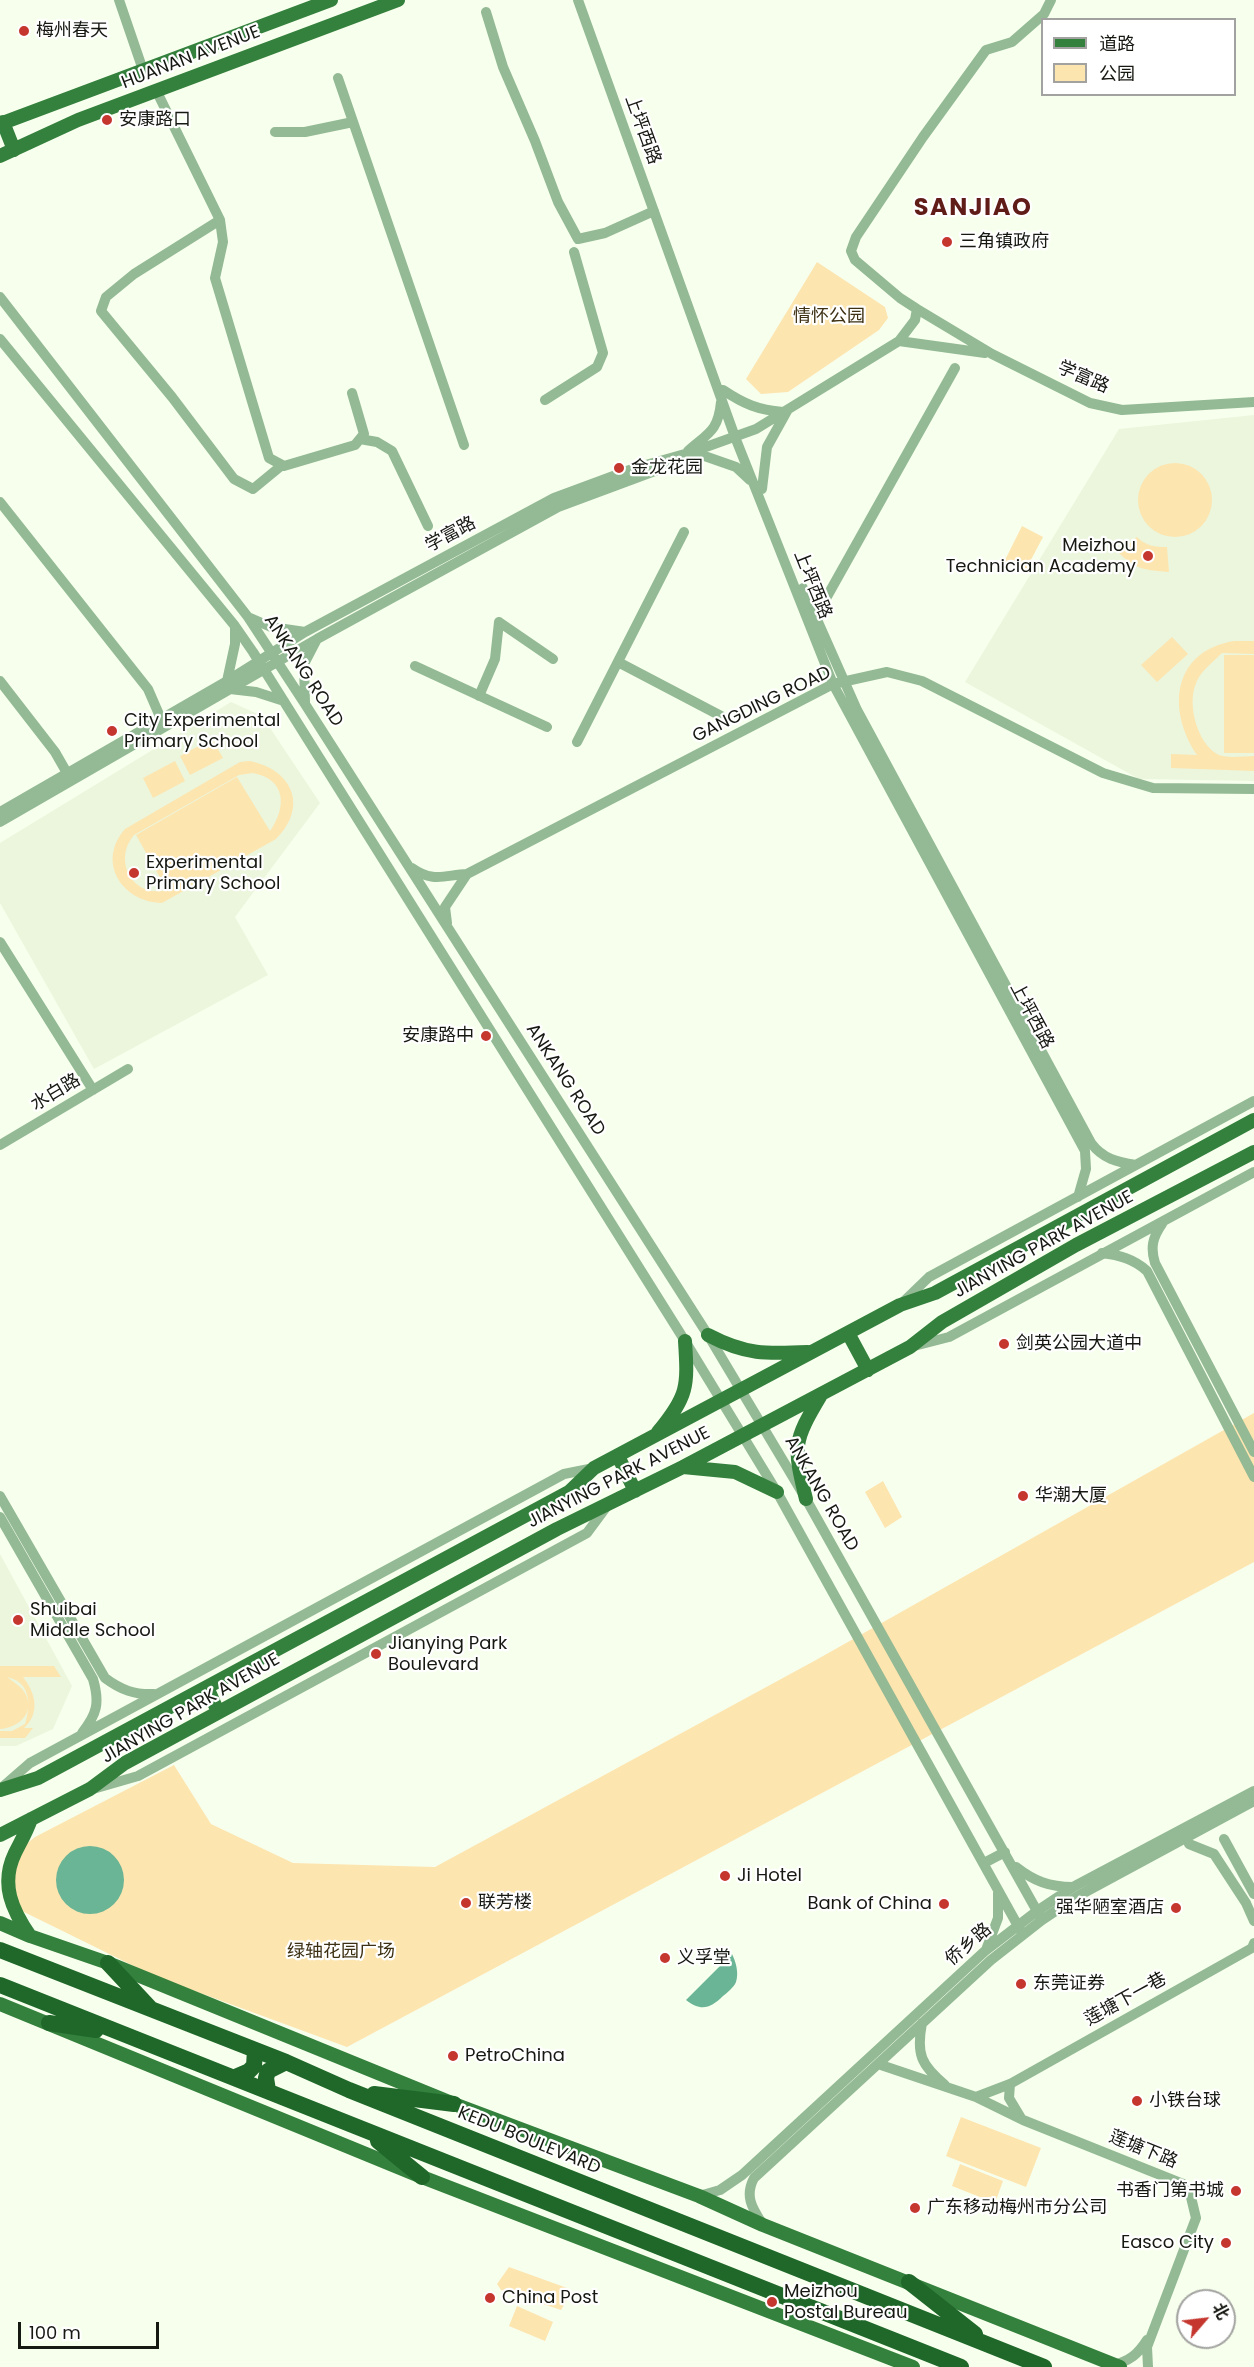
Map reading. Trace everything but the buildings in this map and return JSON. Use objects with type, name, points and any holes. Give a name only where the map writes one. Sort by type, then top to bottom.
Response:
[{"type":"highway","name":"KEDU BOULEVARD","points":[[0,1950],[154,2013],[286,2062],[349,2090],[1044,2367]]},
{"type":"highway","points":[[108,1963],[154,2013]]},
{"type":"highway","points":[[0,1984],[961,2367]]},
{"type":"highway","points":[[49,2023],[125,2035]]},
{"type":"highway","points":[[235,2077],[249,2071],[254,2066],[255,2050]]},
{"type":"highway","points":[[268,2090],[266,2078],[268,2071],[286,2062]]},
{"type":"highway","points":[[349,2090],[454,2104]]},
{"type":"highway","points":[[363,2130],[422,2177]]},
{"type":"highway","points":[[909,2282],[990,2346]]},
{"type":"main road","name":"HUANAN AVENUE","points":[[2,123],[331,0]]},
{"type":"main road","name":"HUANAN AVENUE","points":[[0,156],[78,120],[398,0]]},
{"type":"main road","points":[[2,123],[14,150]]},
{"type":"main road","name":"JIANYING PARK AVENUE","points":[[0,1790],[38,1778],[569,1492],[594,1468],[900,1305],[935,1293],[1254,1120]]},
{"type":"main road","name":"JIANYING PARK AVENUE","points":[[0,1835],[90,1790],[125,1763],[557,1529],[607,1506],[868,1370],[910,1347],[942,1322],[1076,1245],[1254,1152]]},
{"type":"main road","points":[[849,1333],[868,1370]]},
{"type":"main road","points":[[708,1335],[742,1351],[813,1352]]},
{"type":"main road","points":[[655,1436],[682,1400],[687,1375],[685,1341]]},
{"type":"main road","points":[[806,1499],[797,1461],[798,1437],[821,1395]]},
{"type":"main road","points":[[618,1456],[635,1491]]},
{"type":"main road","points":[[683,1467],[735,1472],[777,1492]]},
{"type":"main road","points":[[207,1687],[218,1712]]},
{"type":"main road","points":[[30,1936],[11,1905],[7,1883],[8,1868],[25,1837],[31,1819]]},
{"type":"main road","points":[[0,1923],[108,1963],[454,2104],[699,2196],[763,2225],[1117,2366]]},
{"type":"main road","points":[[0,2004],[422,2177],[913,2367]]},
{"type":"street","points":[[119,0],[143,70]]},
{"type":"street","name":"上坪西路","points":[[578,0],[722,394]]},
{"type":"street","name":"上坪西路","points":[[584,0],[738,439],[815,618],[839,684]]},
{"type":"street","name":"学富路","points":[[1051,0],[1044,14],[1012,42],[986,50],[923,136],[856,237],[851,251],[855,260],[900,298],[917,309],[992,354],[1090,403],[1122,410],[1254,402]]},
{"type":"street","points":[[486,12],[503,68],[535,141],[558,202],[578,239],[605,233],[654,211]]},
{"type":"street","points":[[338,78],[464,446]]},
{"type":"street","points":[[156,90],[220,220],[223,242],[215,278],[269,459],[281,466]]},
{"type":"street","points":[[274,132],[305,132],[353,122]]},
{"type":"street","points":[[220,220],[134,274],[106,297],[101,311],[172,397],[234,479],[253,489],[281,466],[355,445],[364,434],[352,393]]},
{"type":"street","points":[[545,400],[597,367],[603,353],[574,252]]},
{"type":"street","name":"ANKANG ROAD","points":[[0,297],[248,617],[305,704],[708,1335],[806,1499],[1040,1915]]},
{"type":"street","name":"学富路","points":[[0,812],[161,719],[264,669],[274,657],[317,639],[558,507],[738,439],[899,341],[915,320],[917,309]]},
{"type":"street","name":"ANKANG ROAD","points":[[0,339],[235,626],[284,700],[777,1492],[1021,1930]]},
{"type":"street","points":[[899,341],[992,354]]},
{"type":"street","points":[[815,618],[955,368]]},
{"type":"street","points":[[722,394],[761,411],[785,411],[767,447],[758,486],[736,467],[688,453],[711,434],[719,416],[722,394]]},
{"type":"street","points":[[360,439],[377,442],[392,451],[428,526]]},
{"type":"street","name":"学富路","points":[[0,822],[274,657],[305,632],[554,498],[635,468],[738,439]]},
{"type":"street","name":"上坪西路","points":[[758,486],[839,684],[1088,1147]]},
{"type":"street","points":[[0,502],[148,689],[161,719]]},
{"type":"street","points":[[578,742],[684,532]]},
{"type":"street","points":[[248,617],[271,627],[305,632]]},
{"type":"street","points":[[479,696],[495,659],[499,622],[553,659]]},
{"type":"street","points":[[235,626],[235,644],[228,685],[284,700]]},
{"type":"street","points":[[305,704],[304,664],[317,639]]},
{"type":"street","points":[[618,662],[722,716]]},
{"type":"street","points":[[415,666],[547,728]]},
{"type":"street","name":"GANGDING ROAD","points":[[467,874],[839,684],[887,672],[922,681],[1103,773],[1153,788],[1254,789]]},
{"type":"street","points":[[0,681],[55,752],[67,773]]},
{"type":"street","points":[[313,748],[328,740]]},
{"type":"street","points":[[408,865],[423,876],[447,878],[467,874]]},
{"type":"street","points":[[447,926],[445,907],[467,874]]},
{"type":"street","points":[[0,942],[93,1090]]},
{"type":"street","name":"水白路","points":[[0,1145],[128,1069]]},
{"type":"street","points":[[900,1305],[929,1277],[1254,1101]]},
{"type":"street","points":[[1078,1197],[1086,1169],[1088,1147],[1108,1159],[1136,1165]]},
{"type":"street","points":[[910,1347],[949,1337],[1254,1172]]},
{"type":"street","points":[[1164,1221],[1154,1235],[1151,1267],[1254,1477]]},
{"type":"street","points":[[1102,1253],[1117,1255],[1151,1267],[1254,1452]]},
{"type":"street","points":[[0,1790],[30,1763],[564,1474],[594,1468]]},
{"type":"street","points":[[0,1496],[96,1674],[97,1705],[93,1718],[80,1736]]},
{"type":"street","points":[[90,1790],[138,1776],[586,1533],[607,1506]]},
{"type":"street","points":[[0,1517],[96,1674],[126,1691],[141,1695],[160,1693]]},
{"type":"street","name":"侨乡路","points":[[763,2225],[751,2207],[749,2187],[754,2178],[992,1960],[1021,1930],[1073,1887],[1254,1791]]},
{"type":"street","name":"侨乡路","points":[[1040,1915],[1254,1802]]},
{"type":"street","points":[[1224,1839],[1254,1894]]},
{"type":"street","points":[[1189,1844],[1214,1854],[1246,1903],[1254,1921]]},
{"type":"street","points":[[984,1863],[1005,1852]]},
{"type":"street","points":[[1012,1864],[1030,1878],[1045,1885],[1073,1887]]},
{"type":"street","points":[[985,1951],[998,1918],[998,1887]]},
{"type":"street","name":"侨乡路","points":[[699,2196],[728,2186],[742,2175],[985,1951],[1021,1930]]},
{"type":"street","name":"莲塘下一巷","points":[[976,2097],[1010,2084],[1252,1948],[1254,1943]]},
{"type":"street","points":[[922,2024],[919,2051],[924,2065],[950,2089]]},
{"type":"street","name":"莲塘下路","points":[[878,2064],[976,2097],[1023,2120],[1183,2184],[1190,2193],[1196,2218],[1154,2326]]},
{"type":"street","points":[[1010,2084],[1009,2098],[1023,2120]]},
{"type":"street","points":[[1117,2366],[1138,2353],[1154,2326]]},
{"type":"street","points":[[1148,2367],[1147,2347],[1154,2326]]},
{"type":"shaded area","name":"Meizhou Technician Academy","points":[[1254,415],[1254,781],[1139,779],[965,682],[1119,429]]},
{"type":"shaded area","name":"Experimental Primary School","points":[[231,702],[262,716],[320,803],[235,917],[268,975],[94,1069],[0,903],[0,843]]},
{"type":"shaded area","name":"Shuibai Middle School","points":[[0,1554],[72,1686],[53,1729],[16,1746],[0,1746]]},
{"type":"shaded area","points":[[97,1846],[109,1852],[118,1861],[124,1873],[122,1893],[114,1904],[97,1914],[83,1914],[66,1904],[58,1893],[56,1873],[66,1856],[77,1848]]},
{"type":"shaded area","points":[[732,1954],[737,1975],[736,1982],[730,1990],[706,2007],[696,2006],[686,2000]]},
{"type":"green space","name":"情怀公园","points":[[817,262],[885,307],[888,318],[879,330],[788,392],[761,394],[746,379]]},
{"type":"green space","points":[[1168,463],[1182,463],[1196,469],[1206,479],[1212,493],[1210,514],[1196,531],[1182,537],[1168,537],[1154,531],[1144,521],[1138,507],[1138,493],[1144,479],[1154,469]]},
{"type":"green space","points":[[1022,526],[1043,537],[1024,573],[1004,562]]},
{"type":"green space","points":[[1137,537],[1147,544],[1167,547],[1169,572],[1142,568],[1131,563],[1119,553]]},
{"type":"green space","points":[[1172,637],[1188,654],[1157,682],[1141,665]]},
{"type":"green space","points":[[1234,641],[1254,641],[1254,654],[1222,653],[1210,664],[1195,686],[1194,713],[1199,732],[1210,748],[1217,754],[1225,756],[1254,756],[1254,771],[1171,768],[1171,754],[1197,755],[1187,737],[1181,719],[1179,701],[1181,684],[1187,669],[1198,657],[1214,647]]},
{"type":"green space","points":[[1224,655],[1254,655],[1254,753],[1224,753]]},
{"type":"green space","points":[[212,739],[223,758],[190,775],[180,756]]},
{"type":"green space","points":[[175,761],[185,781],[153,798],[143,778]]},
{"type":"green space","points":[[249,761],[264,765],[285,780],[291,791],[292,814],[286,827],[276,839],[162,903],[135,896],[125,888],[113,867],[113,854],[125,829],[240,762]],"holes":[[[253,773],[264,776],[277,788],[281,804],[276,822],[270,831],[237,777],[136,835],[167,890],[144,889],[130,876],[125,856],[134,835],[239,775]]]},
{"type":"green space","name":"绿轴花园广场","points":[[1254,1413],[1254,1562],[347,2047],[154,1976],[22,1911],[7,1886],[19,1850],[35,1837],[174,1765],[211,1824],[293,1863],[435,1867],[816,1660]]},
{"type":"green space","points":[[883,1481],[902,1517],[885,1528],[865,1492]]},
{"type":"green space","points":[[0,1666],[54,1666],[61,1677],[23,1677],[31,1689],[34,1702],[33,1716],[24,1728],[33,1728],[25,1738],[0,1738],[0,1731],[12,1731],[25,1724],[27,1717],[28,1707],[27,1713],[19,1722],[0,1729]],"holes":[[[7,1677],[21,1684],[25,1689],[28,1699],[19,1686]]]},
{"type":"green space","points":[[961,2117],[1041,2148],[1026,2187],[946,2156]]},
{"type":"green space","points":[[960,2164],[1003,2181],[995,2203],[952,2186]]},
{"type":"green space","points":[[509,2267],[567,2288],[570,2295],[561,2310],[501,2290],[497,2284]]},
{"type":"green space","points":[[517,2306],[553,2322],[545,2341],[509,2326]]},
{"type":"place","name":"梅州春天","points":[[24,31]]},
{"type":"place","name":"安康路口","points":[[107,120]]},
{"type":"place","name":"三角镇政府","points":[[947,242]]},
{"type":"place","name":"金龙花园","points":[[619,468]]},
{"type":"place","name":"Meizhou Technician Academy","points":[[1148,556]]},
{"type":"place","name":"City Experimental Primary School","points":[[112,731]]},
{"type":"place","name":"Experimental Primary School","points":[[134,873]]},
{"type":"place","name":"安康路中","points":[[486,1036]]},
{"type":"place","name":"剑英公园大道中","points":[[1004,1344]]},
{"type":"place","name":"华潮大厦","points":[[1023,1496]]},
{"type":"place","name":"Shuibai Middle School","points":[[18,1620]]},
{"type":"place","name":"Jianying Park Boulevard","points":[[376,1654]]},
{"type":"place","name":"Ji Hotel","points":[[725,1876]]},
{"type":"place","name":"联芳楼","points":[[466,1903]]},
{"type":"place","name":"Bank of China","points":[[944,1904]]},
{"type":"place","name":"强华陋室酒店","points":[[1176,1908]]},
{"type":"place","name":"义孚堂","points":[[665,1958]]},
{"type":"place","name":"东莞证券","points":[[1021,1984]]},
{"type":"place","name":"PetroChina","points":[[453,2056]]},
{"type":"place","name":"小铁台球","points":[[1137,2101]]},
{"type":"place","name":"书香门第书城","points":[[1236,2191]]},
{"type":"place","name":"广东移动梅州市分公司","points":[[915,2208]]},
{"type":"place","name":"Easco City","points":[[1226,2243]]},
{"type":"place","name":"China Post","points":[[490,2298]]},
{"type":"place","name":"Meizhou Postal Bureau","points":[[772,2302]]},
{"type":"district","name":"SANJIAO","points":[[973,209]]}]
